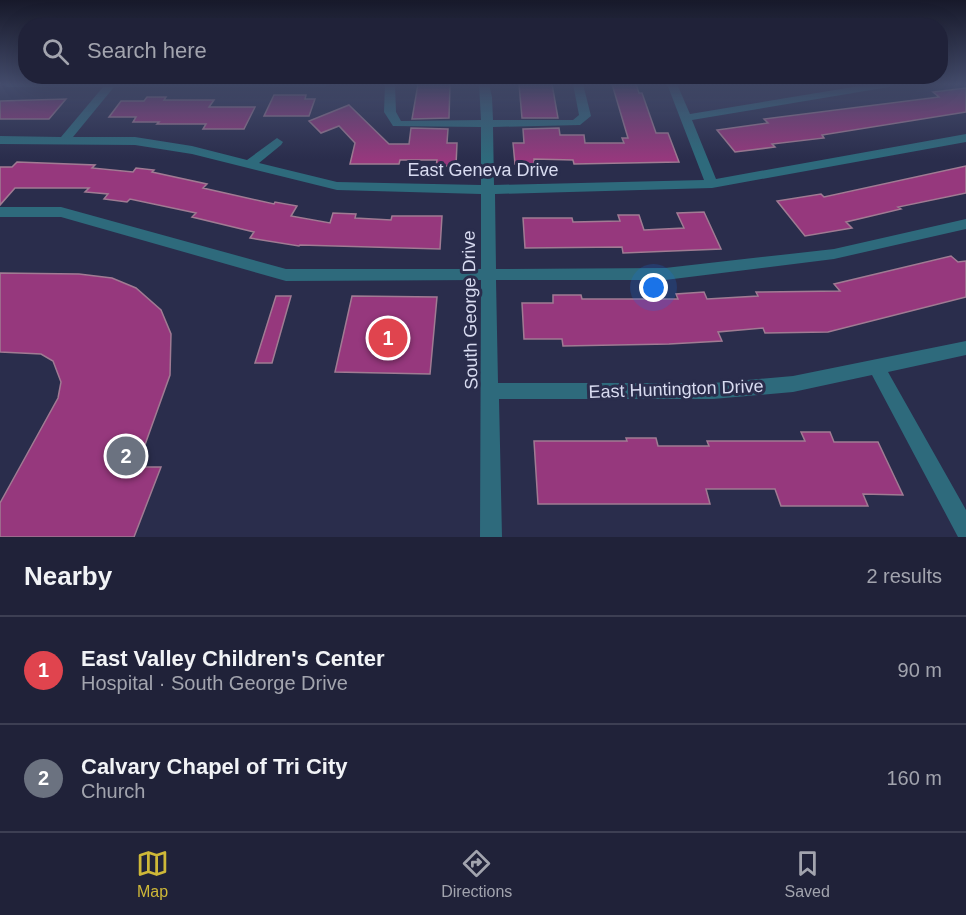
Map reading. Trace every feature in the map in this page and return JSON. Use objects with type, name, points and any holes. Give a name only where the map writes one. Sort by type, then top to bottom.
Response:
[{"type":"street","points":[[65,140],[90,109]]},
{"type":"street","points":[[390,109],[397,124],[576,123],[585,116],[583,109]]},
{"type":"street","name":"South George Drive","points":[[486,109],[491,537]]},
{"type":"street","points":[[682,109],[712,184]]},
{"type":"street","points":[[686,118],[740,109]]},
{"type":"street","name":"East Geneva Drive","points":[[0,140],[135,141],[192,150],[337,186],[488,190],[712,184],[966,138]]},
{"type":"street","points":[[250,164],[277,142]]},
{"type":"street","points":[[0,212],[61,212],[286,275],[665,274],[723,269],[834,254],[966,224]]},
{"type":"street","name":"East Huntington Drive","points":[[490,391],[713,391],[794,384],[966,348]]},
{"type":"street","points":[[877,368],[966,531]]},
{"type":"building","points":[[0,109],[57,109],[49,119],[0,119]]},
{"type":"building","points":[[115,109],[254,109],[244,129],[203,129],[206,124],[157,124],[159,122],[133,122],[136,117],[109,117]]},
{"type":"building","points":[[267,109],[311,109],[309,116],[264,116]]},
{"type":"building","points":[[339,109],[353,109],[389,144],[409,144],[411,128],[448,129],[447,143],[457,143],[456,166],[436,166],[437,160],[400,160],[399,164],[350,164],[355,143],[339,126],[321,133],[309,121]]},
{"type":"building","points":[[414,109],[449,109],[449,118],[412,119]]},
{"type":"building","points":[[521,109],[556,109],[558,118],[522,118]]},
{"type":"building","points":[[619,109],[648,109],[656,133],[668,133],[679,162],[574,164],[573,160],[534,159],[534,164],[515,164],[513,143],[524,143],[523,129],[559,128],[560,135],[584,135],[585,143],[624,143],[622,138],[628,138]]},
{"type":"building","points":[[843,109],[966,109],[966,112],[822,135],[824,138],[772,144],[775,147],[735,152],[717,130],[768,123],[764,119]]},
{"type":"building","points":[[17,162],[95,165],[92,168],[133,172],[136,168],[154,170],[152,172],[207,184],[203,188],[274,204],[275,202],[297,206],[291,216],[330,223],[333,213],[356,214],[355,218],[391,220],[392,216],[442,216],[440,249],[299,246],[250,238],[254,232],[192,217],[196,213],[130,199],[127,202],[104,199],[108,194],[85,192],[89,188],[15,188],[0,205],[0,167],[12,167]]},
{"type":"building","points":[[966,166],[966,193],[898,207],[901,209],[846,222],[852,228],[805,236],[777,201],[821,194],[824,197]]},
{"type":"building","points":[[704,212],[721,249],[623,253],[622,247],[525,248],[523,218],[572,218],[573,222],[620,221],[618,215],[639,215],[644,230],[684,228],[677,213]]},
{"type":"building","points":[[951,256],[958,262],[966,261],[966,297],[828,332],[765,333],[763,328],[718,332],[722,341],[669,344],[563,346],[562,339],[524,339],[522,303],[553,303],[553,295],[581,295],[582,299],[678,299],[676,294],[704,292],[707,299],[758,296],[756,292],[840,291],[834,284]]},
{"type":"building","points":[[0,273],[79,274],[112,278],[136,288],[161,310],[171,334],[170,375],[137,467],[161,467],[134,537],[0,537],[0,503],[58,398],[61,382],[53,361],[41,354],[0,352]]},
{"type":"building","points":[[276,296],[291,296],[272,363],[255,363]]},
{"type":"building","points":[[352,296],[437,297],[430,374],[335,372]]},
{"type":"building","points":[[801,432],[830,432],[834,442],[878,442],[903,495],[863,494],[868,506],[781,506],[775,489],[706,489],[710,504],[538,504],[534,441],[627,441],[626,438],[656,438],[658,446],[709,446],[707,441],[805,441]]},
{"type":"place","name":"East Valley Children's Center","points":[[388,338]]},
{"type":"place","name":"Calvary Chapel of Tri City","points":[[126,456]]}]
